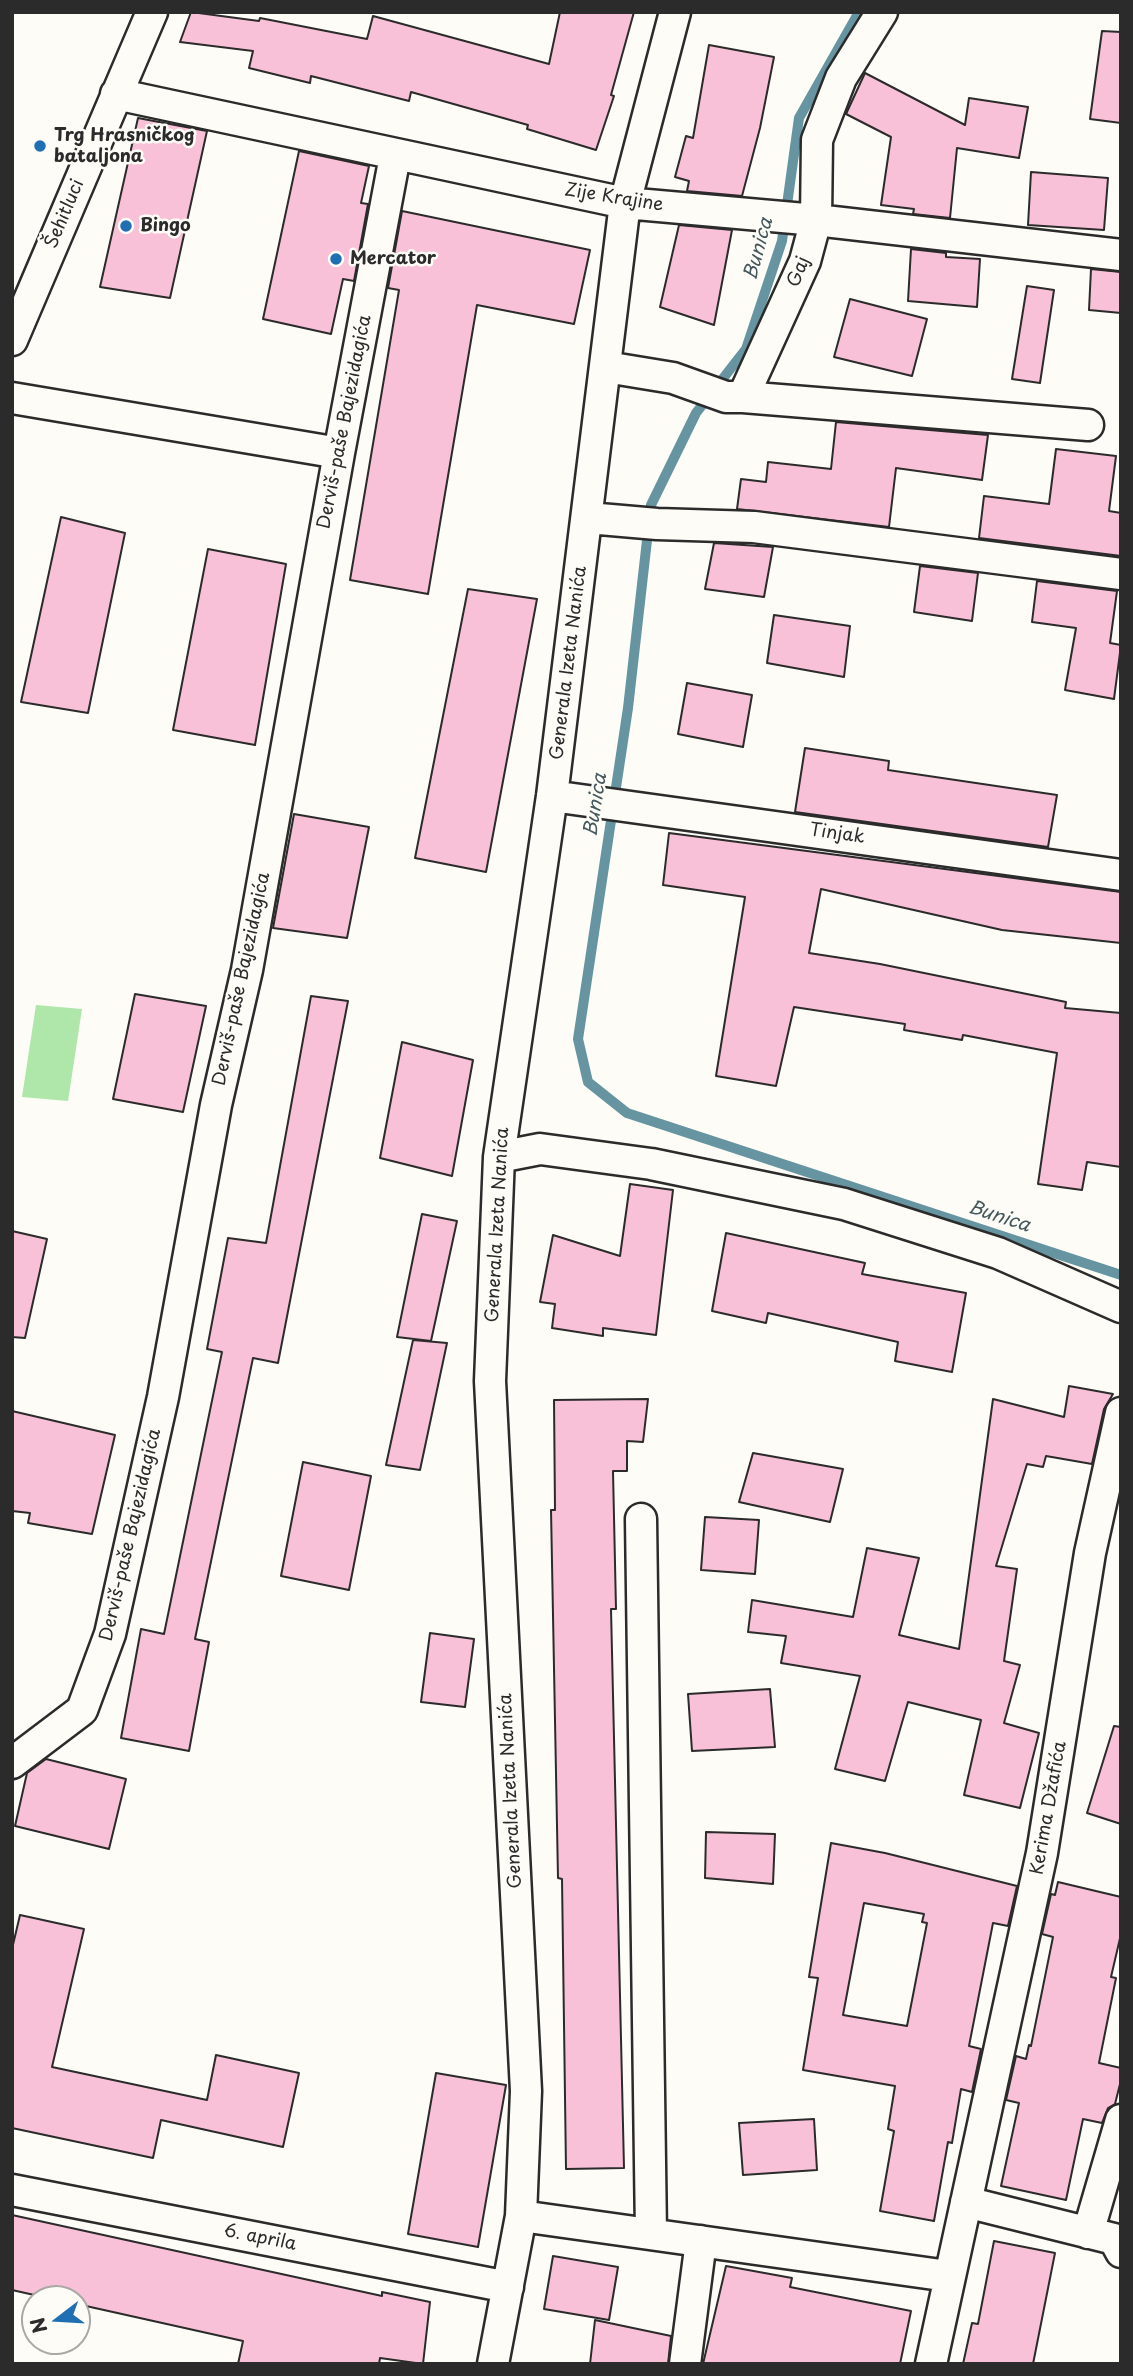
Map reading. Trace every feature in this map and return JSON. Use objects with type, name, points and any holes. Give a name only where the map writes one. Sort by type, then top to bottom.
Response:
[{"type":"street","name":"Šehitluci","points":[[12,340],[152,12]]},
{"type":"street","name":"Generala Izeta Nanića","points":[[493,2364],[521,2216],[526,2091],[490,1381],[499,1157],[552,796],[625,203],[675,12]]},
{"type":"street","name":"Gaj","points":[[734,397],[805,261],[817,141],[841,78],[882,12]]},
{"type":"street","name":"Zije Krajine","points":[[116,94],[395,156],[625,203],[808,219],[1121,255]]},
{"type":"street","name":"Derviš-paše Bajezidagića","points":[[12,1763],[82,1710],[110,1634],[163,1397],[216,1105],[247,970],[395,156]]},
{"type":"street","points":[[606,367],[690,383],[734,397],[1088,425]]},
{"type":"street","points":[[12,398],[339,453]]},
{"type":"street","points":[[588,518],[754,527],[1121,574]]},
{"type":"street","name":"Tinjak","points":[[552,796],[626,804],[1121,874]]},
{"type":"street","points":[[499,1157],[540,1149],[637,1162],[844,1204],[998,1253],[1121,1307]]},
{"type":"street","name":"Kerima Džafića","points":[[931,2364],[1042,1853],[1090,1553],[1121,1413]]},
{"type":"street","points":[[641,1519],[651,2234]]},
{"type":"street","points":[[1088,2232],[1121,2120]]},
{"type":"street","name":"6. aprila","points":[[12,2190],[508,2287]]},
{"type":"street","points":[[966,2202],[1114,2239],[1121,2252]]},
{"type":"street","points":[[521,2216],[948,2276]]},
{"type":"street","points":[[685,2364],[701,2241]]},
{"type":"green space","points":[[36,1005],[82,1009],[68,1101],[22,1097]]},
{"type":"building","points":[[191,12],[259,21],[260,18],[367,39],[373,16],[549,64],[560,12],[634,12],[611,95],[614,96],[596,150],[527,129],[528,125],[411,92],[409,101],[311,76],[310,83],[249,68],[253,51],[180,42]]},
{"type":"building","points":[[1102,31],[1121,32],[1121,123],[1090,119]]},
{"type":"building","points":[[709,45],[774,57],[760,128],[742,196],[687,191],[689,181],[675,177],[686,136],[693,138]]},
{"type":"building","points":[[865,73],[965,125],[969,98],[1028,107],[1019,158],[957,148],[950,218],[913,214],[914,209],[881,205],[891,137],[846,114]]},
{"type":"building","points":[[138,118],[207,131],[170,298],[100,287]]},
{"type":"building","points":[[299,151],[369,166],[361,203],[368,204],[354,281],[343,279],[331,334],[263,319]]},
{"type":"building","points":[[1031,172],[1108,178],[1104,230],[1028,225]]},
{"type":"building","points":[[402,211],[590,250],[574,324],[477,305],[428,594],[350,580],[399,290],[388,288]]},
{"type":"building","points":[[679,225],[732,230],[714,325],[660,307]]},
{"type":"building","points":[[911,249],[946,253],[946,257],[980,259],[977,307],[908,301]]},
{"type":"building","points":[[1091,269],[1121,272],[1121,313],[1089,310]]},
{"type":"building","points":[[1027,286],[1054,290],[1040,383],[1012,379]]},
{"type":"building","points":[[850,299],[927,319],[912,376],[834,357]]},
{"type":"building","points":[[836,422],[988,435],[982,480],[896,468],[889,527],[737,509],[741,479],[766,482],[768,462],[831,469]]},
{"type":"building","points":[[1056,449],[1116,456],[1109,511],[1121,513],[1121,556],[979,538],[984,496],[1049,504]]},
{"type":"building","points":[[61,517],[125,533],[88,713],[21,702]]},
{"type":"building","points":[[714,543],[773,547],[764,597],[705,589]]},
{"type":"building","points":[[208,549],[286,564],[255,745],[173,730]]},
{"type":"building","points":[[920,566],[978,573],[972,621],[914,612]]},
{"type":"building","points":[[1037,581],[1117,591],[1110,643],[1121,645],[1114,699],[1065,690],[1076,628],[1032,622]]},
{"type":"building","points":[[468,589],[537,599],[486,872],[415,858]]},
{"type":"building","points":[[774,615],[850,626],[844,677],[767,663]]},
{"type":"building","points":[[687,683],[752,695],[743,747],[678,734]]},
{"type":"building","points":[[805,748],[889,761],[888,770],[1057,795],[1048,847],[795,812]]},
{"type":"building","points":[[294,814],[369,827],[347,938],[273,928]]},
{"type":"building","points":[[669,833],[1121,892],[1121,943],[1002,930],[821,889],[809,953],[880,964],[1066,1002],[1065,1008],[1121,1013],[1121,1167],[1087,1162],[1082,1190],[1038,1184],[1057,1053],[963,1035],[962,1040],[904,1030],[905,1024],[794,1007],[776,1086],[716,1076],[745,897],[663,885]]},
{"type":"building","points":[[135,994],[206,1006],[183,1112],[113,1099]]},
{"type":"building","points":[[311,996],[348,1001],[278,1363],[253,1358],[195,1639],[209,1642],[189,1751],[121,1738],[141,1629],[164,1634],[222,1352],[207,1349],[228,1238],[266,1243]]},
{"type":"building","points":[[402,1042],[473,1060],[452,1176],[380,1158]]},
{"type":"building","points":[[630,1184],[673,1190],[656,1335],[603,1328],[603,1336],[552,1328],[555,1304],[540,1302],[553,1235],[620,1256]]},
{"type":"building","points":[[422,1214],[457,1221],[431,1341],[397,1337]]},
{"type":"building","points":[[12,1231],[47,1239],[25,1338],[12,1337]]},
{"type":"building","points":[[726,1233],[865,1263],[862,1274],[966,1293],[952,1372],[895,1361],[898,1342],[768,1313],[766,1323],[712,1311]]},
{"type":"building","points":[[413,1340],[447,1343],[420,1470],[386,1465]]},
{"type":"building","points":[[1069,1386],[1113,1394],[1104,1409],[1092,1464],[1046,1456],[1043,1467],[1027,1464],[996,1566],[1017,1569],[1004,1661],[1020,1665],[1004,1723],[1039,1733],[1020,1808],[964,1795],[981,1720],[908,1702],[885,1781],[835,1769],[860,1676],[781,1663],[786,1636],[748,1632],[752,1600],[853,1617],[867,1548],[919,1558],[899,1635],[959,1649],[993,1399],[1064,1417]]},
{"type":"building","points":[[648,1399],[643,1442],[627,1441],[627,1471],[613,1471],[616,1609],[611,1609],[624,2168],[566,2169],[562,1879],[558,1878],[551,1510],[555,1510],[554,1400]]},
{"type":"building","points":[[12,1411],[115,1435],[92,1534],[28,1523],[30,1513],[12,1511]]},
{"type":"building","points":[[753,1453],[843,1469],[830,1522],[739,1502]]},
{"type":"building","points":[[303,1462],[371,1476],[349,1590],[281,1576]]},
{"type":"building","points":[[705,1517],[759,1520],[755,1574],[701,1570]]},
{"type":"building","points":[[430,1633],[474,1639],[465,1707],[421,1702]]},
{"type":"building","points":[[770,1689],[775,1747],[692,1751],[688,1694]]},
{"type":"building","points":[[1114,1726],[1121,1727],[1121,1824],[1087,1813]]},
{"type":"building","points":[[46,1759],[126,1779],[109,1849],[15,1826],[27,1773]]},
{"type":"building","points":[[706,1832],[775,1834],[773,1884],[705,1878]]},
{"type":"building","points":[[831,1843],[885,1853],[1017,1886],[1008,1926],[993,1923],[969,2046],[981,2049],[972,2092],[961,2089],[952,2143],[948,2142],[934,2221],[880,2211],[894,2131],[888,2129],[895,2086],[803,2070],[818,1978],[809,1977]],"holes":[[[864,1903],[924,1914],[922,1922],[927,1923],[907,2026],[843,2015]]]},
{"type":"building","points":[[1058,1882],[1121,1897],[1121,1934],[1111,1977],[1116,1978],[1099,2063],[1121,2068],[1121,2080],[1115,2104],[1108,2108],[1102,2123],[1083,2119],[1066,2200],[1001,2186],[1019,2103],[1006,2100],[1016,2056],[1026,2059],[1029,2045],[1031,2046],[1053,1937],[1042,1934],[1051,1894],[1055,1895]]},
{"type":"building","points":[[20,1915],[84,1929],[52,2067],[207,2100],[216,2055],[299,2073],[283,2147],[161,2120],[153,2158],[12,2128],[12,1949]]},
{"type":"building","points":[[436,2073],[506,2085],[478,2247],[408,2234]]},
{"type":"building","points":[[814,2119],[817,2170],[743,2175],[739,2123]]},
{"type":"building","points":[[12,2215],[382,2296],[382,2292],[430,2302],[423,2364],[380,2358],[379,2364],[238,2364],[243,2341],[91,2307],[91,2285],[21,2285],[21,2292],[12,2290]]},
{"type":"building","points":[[994,2241],[1055,2253],[1033,2364],[963,2364],[972,2323],[978,2324]]},
{"type":"building","points":[[553,2256],[618,2267],[609,2320],[544,2309]]},
{"type":"building","points":[[726,2266],[792,2278],[790,2287],[911,2311],[900,2364],[703,2364]]},
{"type":"building","points":[[595,2320],[671,2336],[668,2364],[590,2364]]},
{"type":"waterway","name":"Bunica","points":[[859,12],[799,118],[782,241],[746,349],[696,413],[651,505],[628,708],[578,1039],[588,1082],[627,1113],[1121,1275]]},
{"type":"place","name":"Trg Hrasničkog bataljona","points":[[40,146]]},
{"type":"place","name":"Bingo","points":[[126,226]]},
{"type":"place","name":"Mercator","points":[[336,259]]}]
